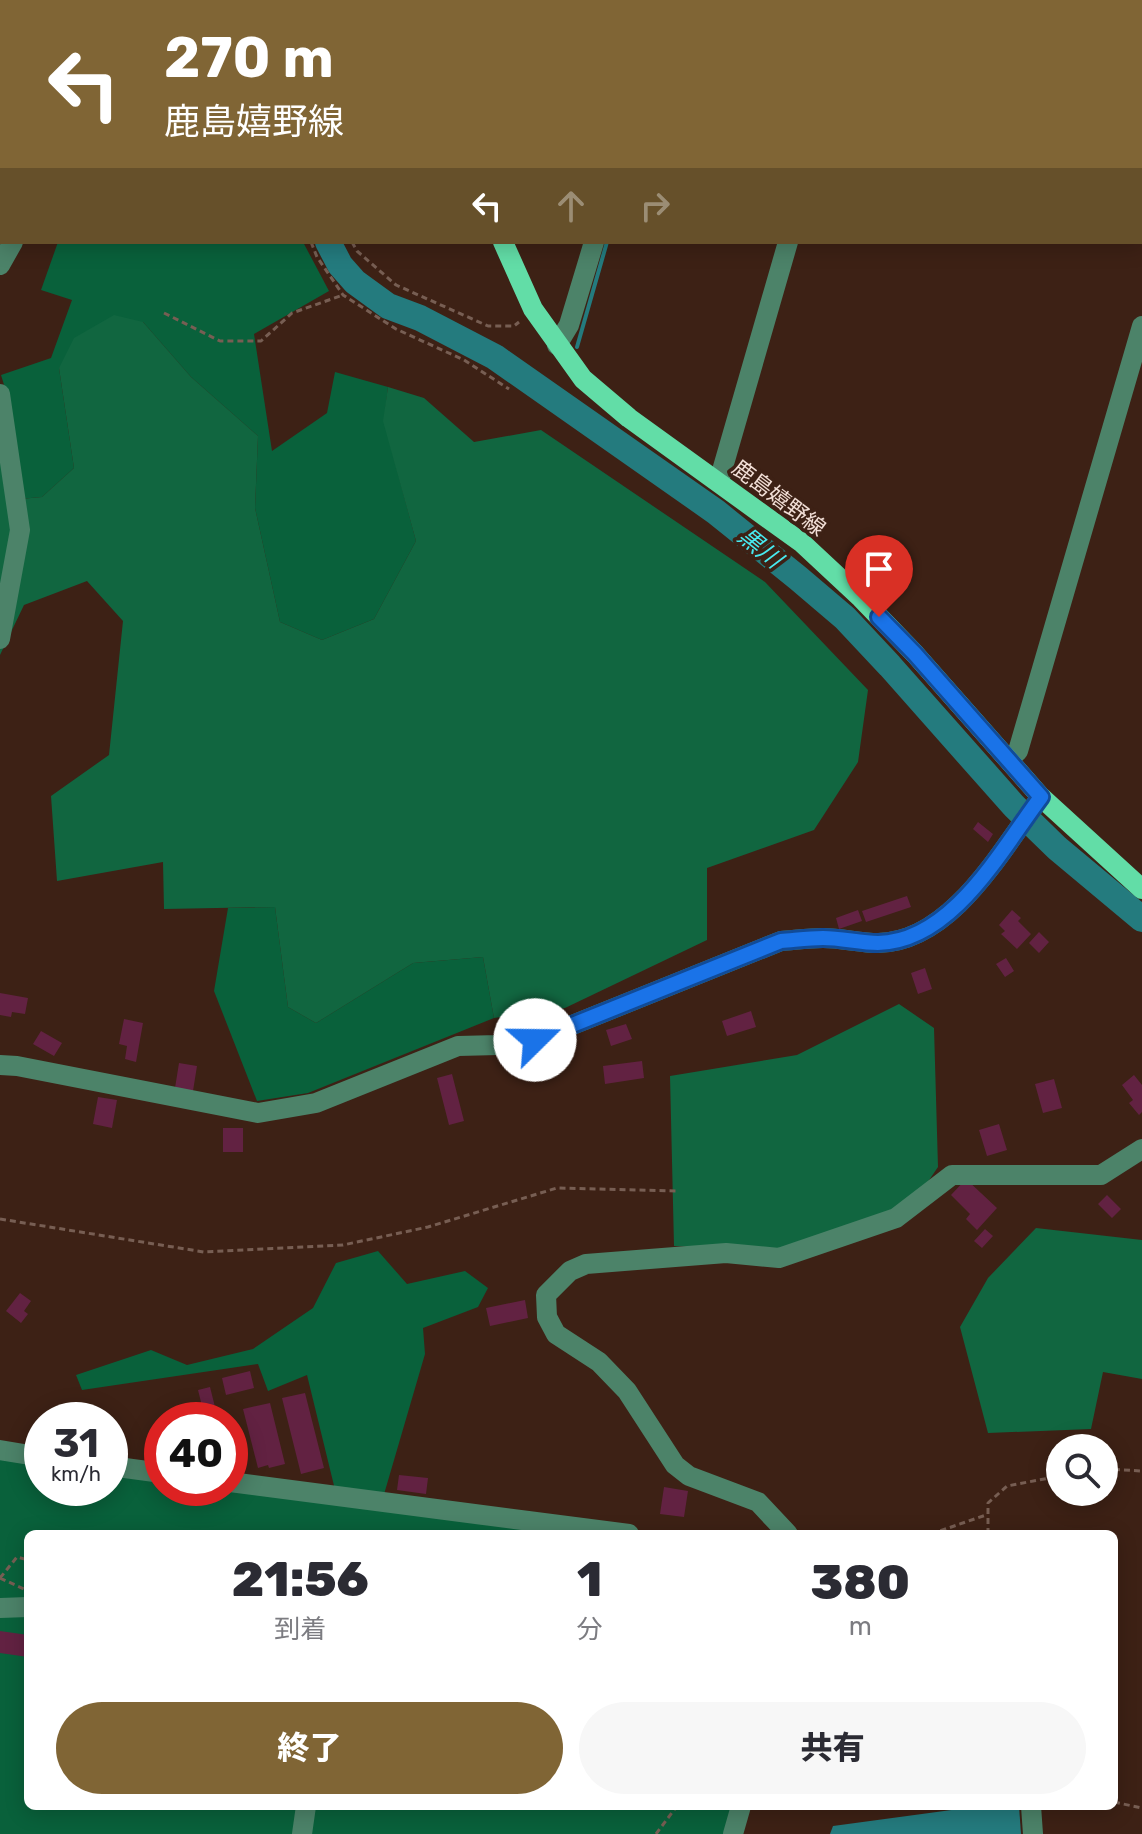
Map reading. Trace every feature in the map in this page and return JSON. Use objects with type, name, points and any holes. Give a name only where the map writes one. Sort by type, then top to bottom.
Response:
[{"type":"main road","name":"鹿島嬉野線","points":[[504,244],[533,309],[583,379],[629,418],[802,543],[915,654],[1041,797],[1142,889]]},
{"type":"street","points":[[0,265],[12,244]]},
{"type":"street","points":[[557,345],[569,325],[593,244]]},
{"type":"street","points":[[719,481],[787,244]]},
{"type":"street","points":[[1009,759],[1018,751],[1142,326]]},
{"type":"street","points":[[0,394],[20,530],[0,639]]},
{"type":"street","points":[[0,1065],[258,1113],[316,1103],[458,1046],[535,1040],[781,941],[824,938],[879,943],[908,939],[931,927],[959,905],[1041,797]]},
{"type":"street","points":[[784,1530],[758,1502],[689,1476],[675,1465],[627,1391],[599,1362],[556,1334],[547,1317],[546,1295],[570,1271],[586,1264],[726,1253],[779,1258],[896,1218],[952,1175],[1101,1175],[1142,1149]]},
{"type":"street","points":[[0,1450],[24,1454]]},
{"type":"street","points":[[248,1484],[598,1530]]},
{"type":"street","points":[[0,1608],[24,1607]]},
{"type":"street","points":[[302,1834],[305,1810]]},
{"type":"street","points":[[733,1834],[740,1810]]},
{"type":"street","points":[[1031,1810],[1033,1834]]},
{"type":"path","points":[[312,244],[343,295],[396,329],[464,360],[509,389]]},
{"type":"path","points":[[353,244],[396,285],[488,326],[514,326],[533,309]]},
{"type":"path","points":[[164,313],[220,341],[261,341],[292,313],[343,295]]},
{"type":"path","points":[[0,1219],[204,1252],[343,1245],[428,1227],[557,1188],[677,1191]]},
{"type":"path","points":[[1118,1470],[1142,1471]]},
{"type":"path","points":[[988,1530],[988,1503],[1007,1486],[1046,1479]]},
{"type":"path","points":[[943,1530],[986,1515]]},
{"type":"path","points":[[24,1559],[17,1557],[0,1578],[24,1589]]},
{"type":"path","points":[[1118,1803],[1142,1808]]},
{"type":"path","points":[[656,1834],[674,1810]]},
{"type":"green space","points":[[57,244],[304,244],[329,291],[254,334],[272,451],[327,413],[335,372],[388,387],[384,421],[416,541],[374,619],[322,640],[280,622],[255,508],[258,436],[191,377],[143,322],[59,368],[74,468],[42,497],[20,499],[9,401],[1,375],[51,358],[72,300],[41,290]]},
{"type":"green space","points":[[114,315],[143,322],[191,377],[258,436],[255,508],[280,622],[322,640],[374,619],[416,541],[383,421],[388,387],[424,398],[474,442],[541,430],[765,582],[868,690],[858,762],[814,830],[707,868],[707,940],[565,1008],[494,1018],[483,957],[413,963],[316,1023],[288,1007],[275,907],[164,909],[163,862],[57,881],[51,796],[109,755],[123,621],[87,581],[24,605],[0,655],[0,406],[20,499],[42,497],[74,468],[59,368],[74,338]]},
{"type":"green space","points":[[275,907],[288,1007],[316,1023],[413,963],[483,957],[494,1018],[308,1093],[257,1101],[214,991],[228,908]]},
{"type":"green space","points":[[899,1004],[934,1028],[938,1167],[923,1189],[892,1212],[784,1250],[674,1246],[670,1076],[797,1055]]},
{"type":"green space","points":[[1036,1228],[1142,1240],[1142,1379],[1103,1372],[1091,1429],[988,1433],[960,1327],[988,1278]]},
{"type":"green space","points":[[378,1251],[407,1284],[465,1271],[488,1288],[478,1307],[423,1328],[425,1354],[380,1508],[545,1530],[24,1530],[24,1810],[732,1810],[725,1834],[0,1834],[0,1458],[24,1461],[24,1506],[128,1506],[128,1474],[144,1477],[144,1506],[248,1506],[248,1491],[338,1502],[307,1375],[268,1391],[258,1364],[82,1390],[76,1375],[151,1350],[187,1365],[253,1349],[313,1308],[336,1263]]},
{"type":"water","points":[[951,1810],[1019,1810],[1021,1834],[830,1834],[833,1826]]},
{"type":"building","points":[[978,822],[993,834],[988,842],[973,829]]},
{"type":"building","points":[[907,896],[911,907],[866,922],[862,911]]},
{"type":"building","points":[[858,910],[862,921],[839,929],[836,918]]},
{"type":"building","points":[[1012,910],[1031,934],[1017,949],[1001,934],[1005,931],[999,925]]},
{"type":"building","points":[[1039,932],[1049,942],[1039,953],[1029,943]]},
{"type":"building","points":[[1006,958],[1014,971],[1005,977],[996,964]]},
{"type":"building","points":[[925,968],[932,989],[918,994],[911,973]]},
{"type":"building","points":[[0,993],[28,998],[25,1014],[12,1012],[11,1017],[0,1015]]},
{"type":"building","points":[[751,1011],[756,1027],[727,1036],[722,1021]]},
{"type":"building","points":[[124,1019],[143,1023],[136,1062],[125,1059],[127,1046],[119,1044]]},
{"type":"building","points":[[626,1024],[632,1039],[611,1046],[606,1030]]},
{"type":"building","points":[[41,1031],[62,1043],[54,1056],[33,1044]]},
{"type":"building","points":[[642,1061],[644,1078],[605,1084],[603,1066]]},
{"type":"building","points":[[179,1063],[197,1066],[193,1091],[175,1088]]},
{"type":"building","points":[[452,1074],[464,1121],[449,1125],[437,1078]]},
{"type":"building","points":[[1134,1075],[1142,1085],[1142,1112],[1139,1115],[1129,1103],[1133,1100],[1122,1085]]},
{"type":"building","points":[[1054,1079],[1062,1108],[1043,1113],[1035,1084]]},
{"type":"building","points":[[98,1097],[117,1100],[112,1128],[93,1124]]},
{"type":"building","points":[[999,1124],[1007,1150],[987,1156],[979,1130]]},
{"type":"building","points":[[223,1128],[243,1128],[243,1152],[223,1152]]},
{"type":"building","points":[[966,1179],[997,1208],[977,1230],[966,1219],[970,1214],[951,1195]]},
{"type":"building","points":[[1107,1195],[1121,1209],[1112,1218],[1098,1204]]},
{"type":"building","points":[[985,1229],[993,1236],[982,1248],[974,1241]]},
{"type":"building","points":[[20,1293],[31,1301],[24,1311],[28,1314],[21,1323],[6,1311]]},
{"type":"building","points":[[525,1300],[528,1318],[490,1326],[486,1308]]},
{"type":"building","points":[[250,1371],[254,1388],[226,1395],[222,1378]]},
{"type":"building","points":[[210,1387],[214,1402],[201,1402],[198,1390]]},
{"type":"building","points":[[305,1393],[324,1468],[301,1474],[282,1398]]},
{"type":"building","points":[[270,1403],[285,1464],[258,1468],[248,1429],[248,1408]]},
{"type":"building","points":[[399,1475],[428,1478],[426,1494],[397,1490]]},
{"type":"building","points":[[664,1487],[688,1491],[684,1517],[660,1514]]},
{"type":"building","points":[[0,1631],[24,1634],[24,1656],[0,1653]]},
{"type":"waterway","name":"黒川","points":[[329,244],[340,265],[355,282],[388,306],[420,318],[495,357],[716,512],[798,578],[845,618],[1014,806],[1057,848],[1142,919]]},
{"type":"waterway","points":[[577,347],[606,244]]},
{"type":"route","points":[[535,1040],[781,941],[824,938],[879,943],[908,939],[931,927],[959,905],[1041,797],[879,617]]}]
